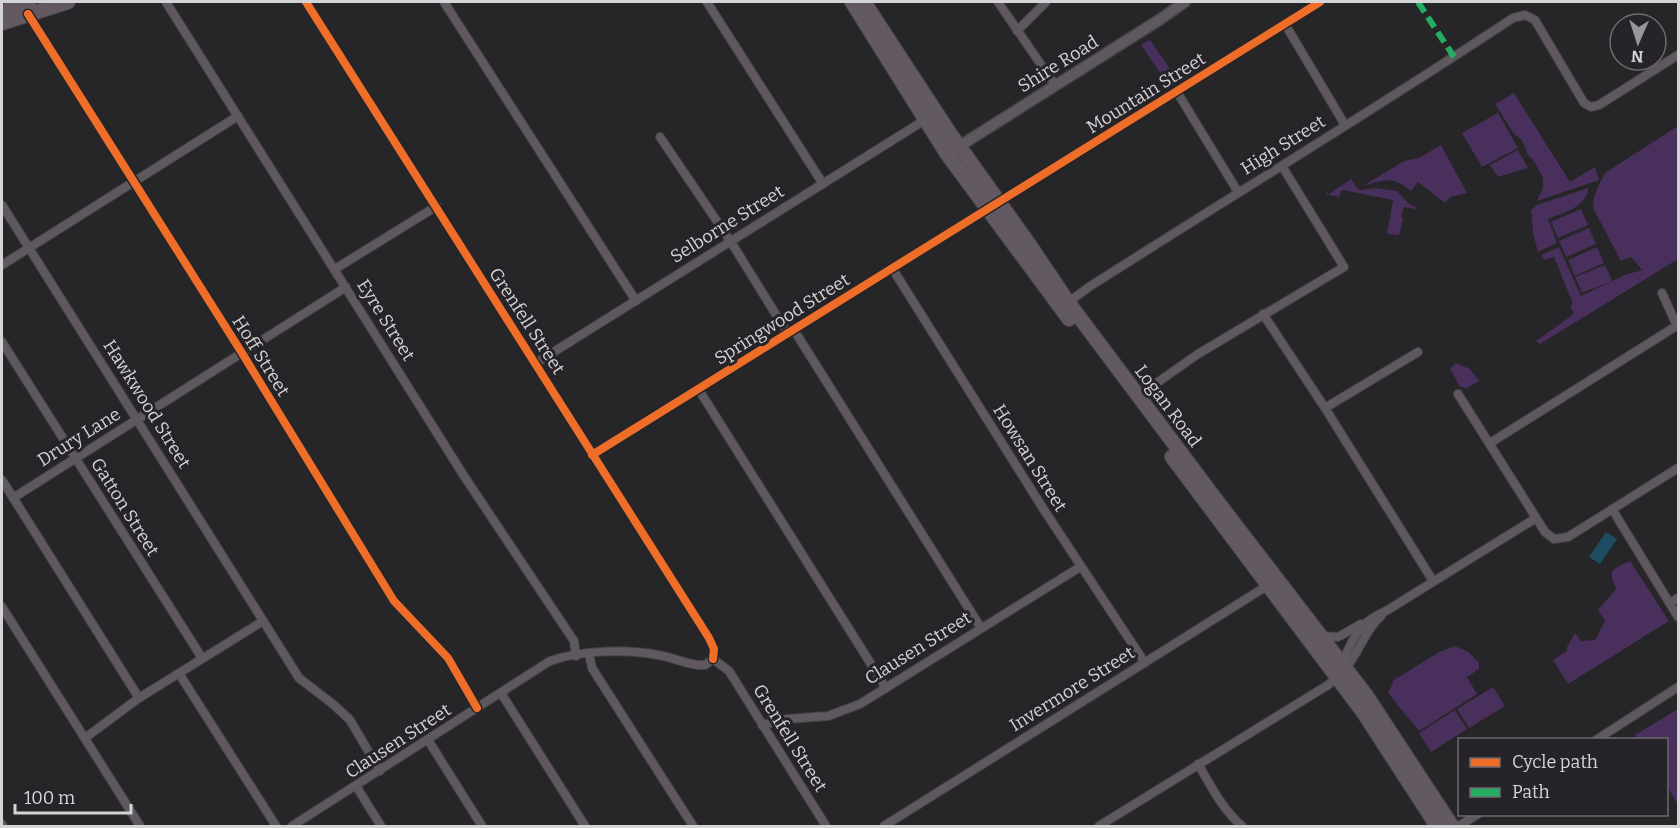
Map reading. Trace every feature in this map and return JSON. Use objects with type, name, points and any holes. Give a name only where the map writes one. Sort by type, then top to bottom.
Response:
[{"type":"main road","points":[[2,12],[68,2]]},
{"type":"main road","name":"Logan Road","points":[[852,2],[952,150],[1064,305],[1273,582],[1390,728],[1452,826]]},
{"type":"main road","name":"Logan Road","points":[[864,2],[931,117]]},
{"type":"main road","points":[[2,23],[28,8]]},
{"type":"main road","name":"Logan Road","points":[[1064,305],[1138,396],[1273,582],[1322,636],[1372,725],[1437,826]]},
{"type":"street","name":"Eyre Street","points":[[166,2],[464,476],[574,641],[576,656]]},
{"type":"street","name":"Grenfell Street","points":[[306,2],[709,638],[714,649],[713,659],[729,671],[826,826]]},
{"type":"street","points":[[444,2],[636,301]]},
{"type":"street","points":[[707,2],[824,184]]},
{"type":"street","points":[[998,2],[1055,85]]},
{"type":"street","points":[[1017,31],[1047,2]]},
{"type":"street","name":"Shire Road","points":[[952,150],[1185,2]]},
{"type":"street","name":"Mountain Street","points":[[994,206],[1320,2]]},
{"type":"street","name":"Hoff Street","points":[[28,8],[133,182],[242,353],[394,601],[448,658],[477,708]]},
{"type":"street","name":"High Street","points":[[1064,305],[1513,18],[1525,15],[1535,20],[1584,103],[1591,107],[1599,105],[1678,56]]},
{"type":"street","points":[[1285,24],[1346,125]]},
{"type":"street","points":[[1177,92],[1238,192]]},
{"type":"street","points":[[2,265],[238,116]]},
{"type":"street","name":"Selborne Street","points":[[536,363],[931,117]]},
{"type":"street","points":[[660,137],[791,332],[981,628]]},
{"type":"street","points":[[1138,396],[1198,354],[1344,267],[1282,166]]},
{"type":"street","name":"Hawkwood Street","points":[[2,205],[299,678],[350,720],[380,771]]},
{"type":"street","points":[[335,269],[437,206]]},
{"type":"street","name":"Springwood Street","points":[[592,455],[994,206]]},
{"type":"street","name":"Howsan Street","points":[[892,268],[1080,567],[1145,663]]},
{"type":"street","name":"Drury Lane","points":[[13,498],[346,287]]},
{"type":"street","points":[[1490,443],[1678,325],[1662,292]]},
{"type":"street","points":[[1263,314],[1325,408],[1433,582]]},
{"type":"street","name":"Gatton Street","points":[[2,342],[202,658]]},
{"type":"street","points":[[1325,408],[1418,352]]},
{"type":"street","points":[[699,390],[886,688]]},
{"type":"street","points":[[1458,394],[1546,534],[1556,540],[1568,537],[1678,468]]},
{"type":"street","points":[[2,480],[139,698]]},
{"type":"street","points":[[1612,509],[1678,617]]},
{"type":"street","points":[[1322,636],[1341,635],[1386,611],[1536,518]]},
{"type":"street","name":"Clausen Street","points":[[762,725],[787,719],[828,716],[860,704],[1080,567]]},
{"type":"street","name":"Invermore Street","points":[[884,826],[1273,582]]},
{"type":"street","points":[[1670,603],[1678,597]]},
{"type":"street","points":[[2,607],[140,826]]},
{"type":"street","points":[[1099,826],[1318,691],[1356,655],[1369,629],[1386,611]]},
{"type":"street","points":[[1342,669],[1359,629],[1370,619]]},
{"type":"street","points":[[86,738],[139,698],[180,675],[202,658],[263,621]]},
{"type":"street","name":"Clausen Street","points":[[292,826],[550,661],[609,651],[642,652],[699,665],[713,659]]},
{"type":"street","points":[[589,654],[592,668],[693,826]]},
{"type":"street","points":[[180,675],[276,826]]},
{"type":"street","points":[[1599,738],[1678,687]]},
{"type":"street","points":[[501,693],[585,826]]},
{"type":"street","points":[[428,740],[482,826]]},
{"type":"street","points":[[1198,764],[1232,818],[1242,826]]},
{"type":"street","points":[[356,786],[381,826]]},
{"type":"street","points":[[1459,826],[1475,816]]},
{"type":"shaded area","points":[[1150,40],[1179,82],[1170,87],[1141,45]]},
{"type":"shaded area","points":[[1514,93],[1570,182],[1595,167],[1599,180],[1537,201],[1543,188],[1543,178],[1528,155],[1522,140],[1514,134],[1495,104]]},
{"type":"shaded area","points":[[1498,113],[1518,148],[1482,167],[1462,133]]},
{"type":"shaded area","points":[[1678,126],[1678,259],[1540,344],[1536,341],[1574,314],[1570,306],[1573,304],[1554,257],[1544,260],[1541,255],[1559,247],[1581,296],[1625,275],[1642,270],[1631,257],[1621,261],[1593,208],[1594,197],[1605,173]]},
{"type":"shaded area","points":[[1441,145],[1467,193],[1450,197],[1445,203],[1418,182],[1411,191],[1399,183],[1388,180],[1363,186],[1404,161],[1419,158]]},
{"type":"shaded area","points":[[1518,150],[1528,168],[1498,177],[1490,165]]},
{"type":"shaded area","points":[[1351,179],[1358,189],[1374,188],[1397,191],[1409,204],[1417,208],[1404,207],[1399,235],[1387,234],[1393,200],[1343,190],[1339,197],[1326,194]]},
{"type":"shaded area","points":[[1588,188],[1587,195],[1579,205],[1548,219],[1557,243],[1538,252],[1533,233],[1531,210],[1537,205]]},
{"type":"shaded area","points":[[1581,209],[1588,225],[1558,238],[1551,222]]},
{"type":"shaded area","points":[[1589,228],[1596,244],[1566,257],[1559,241]]},
{"type":"shaded area","points":[[1597,247],[1604,263],[1575,276],[1568,260]]},
{"type":"shaded area","points":[[1605,265],[1612,281],[1582,293],[1575,277]]},
{"type":"shaded area","points":[[1456,363],[1470,369],[1479,381],[1467,388],[1460,387],[1450,369]]},
{"type":"shaded area","points":[[1630,561],[1669,621],[1568,684],[1553,660],[1567,651],[1575,633],[1581,641],[1595,640],[1605,621],[1598,610],[1616,589],[1612,578],[1613,571]]},
{"type":"shaded area","points":[[1455,646],[1468,652],[1479,662],[1479,669],[1467,677],[1477,694],[1419,731],[1388,693],[1394,680],[1439,652]]},
{"type":"shaded area","points":[[1493,687],[1505,706],[1469,728],[1457,709]]},
{"type":"shaded area","points":[[1678,709],[1678,803],[1668,788],[1668,738],[1637,738],[1635,735]]},
{"type":"shaded area","points":[[1455,710],[1467,729],[1431,752],[1419,733]]},
{"type":"water","points":[[1606,532],[1617,539],[1600,564],[1589,557]]},
{"type":"marked path","points":[[1418,2],[1454,57]]},
{"type":"cycle path","points":[[306,2],[709,638],[714,649],[713,659]]},
{"type":"cycle path","points":[[592,455],[1320,2]]},
{"type":"cycle path","points":[[28,14],[242,353],[394,601],[448,658],[477,708]]}]
